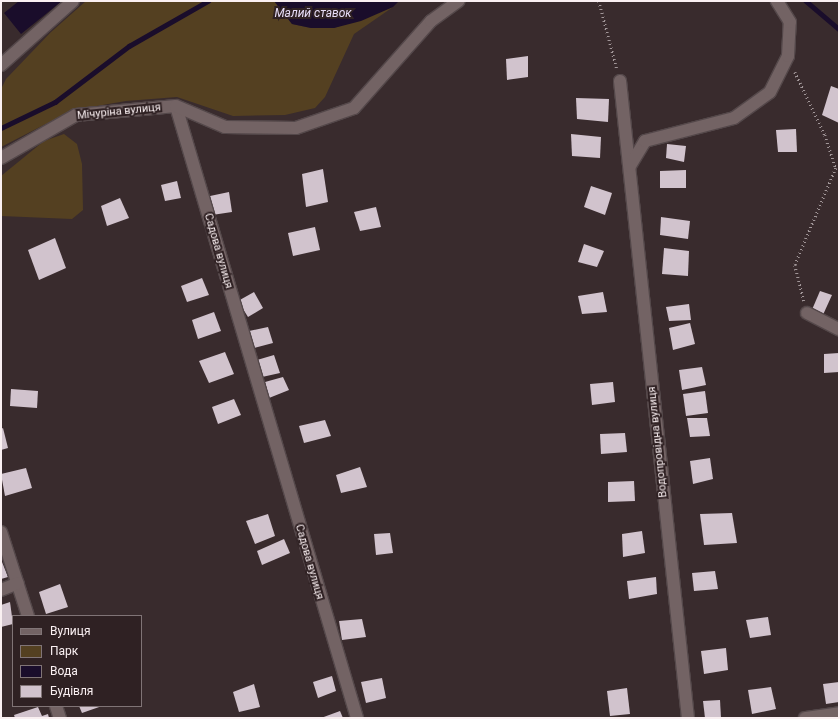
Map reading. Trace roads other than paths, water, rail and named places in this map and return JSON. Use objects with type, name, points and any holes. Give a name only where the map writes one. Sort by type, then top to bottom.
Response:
[{"type":"street","points":[[1,65],[73,1]]},
{"type":"street","points":[[176,106],[225,127],[296,128],[354,108],[431,21],[459,1]]},
{"type":"street","points":[[630,166],[645,141],[734,118],[770,92],[788,56],[790,22],[777,1]]},
{"type":"street","name":"Водопровідна вулиця","points":[[620,81],[688,718]]},
{"type":"street","name":"Мічуріна вулиця","points":[[1,158],[76,115],[176,106]]},
{"type":"street","name":"Садова вулиця","points":[[176,106],[356,718]]},
{"type":"street","points":[[807,313],[839,329]]},
{"type":"street","points":[[1,532],[28,615]]},
{"type":"street","points":[[1,590],[18,583]]},
{"type":"street","points":[[56,707],[60,718]]},
{"type":"street","points":[[805,718],[839,713]]},
{"type":"water","points":[[19,1],[62,1],[21,34],[4,13]]},
{"type":"water","name":"Малий ставок","points":[[274,1],[399,1],[393,7],[361,21],[334,28],[311,28],[292,24]]},
{"type":"waterway","points":[[1,128],[55,102],[129,46],[208,1]]},
{"type":"waterway","points":[[806,1],[839,29]]}]
